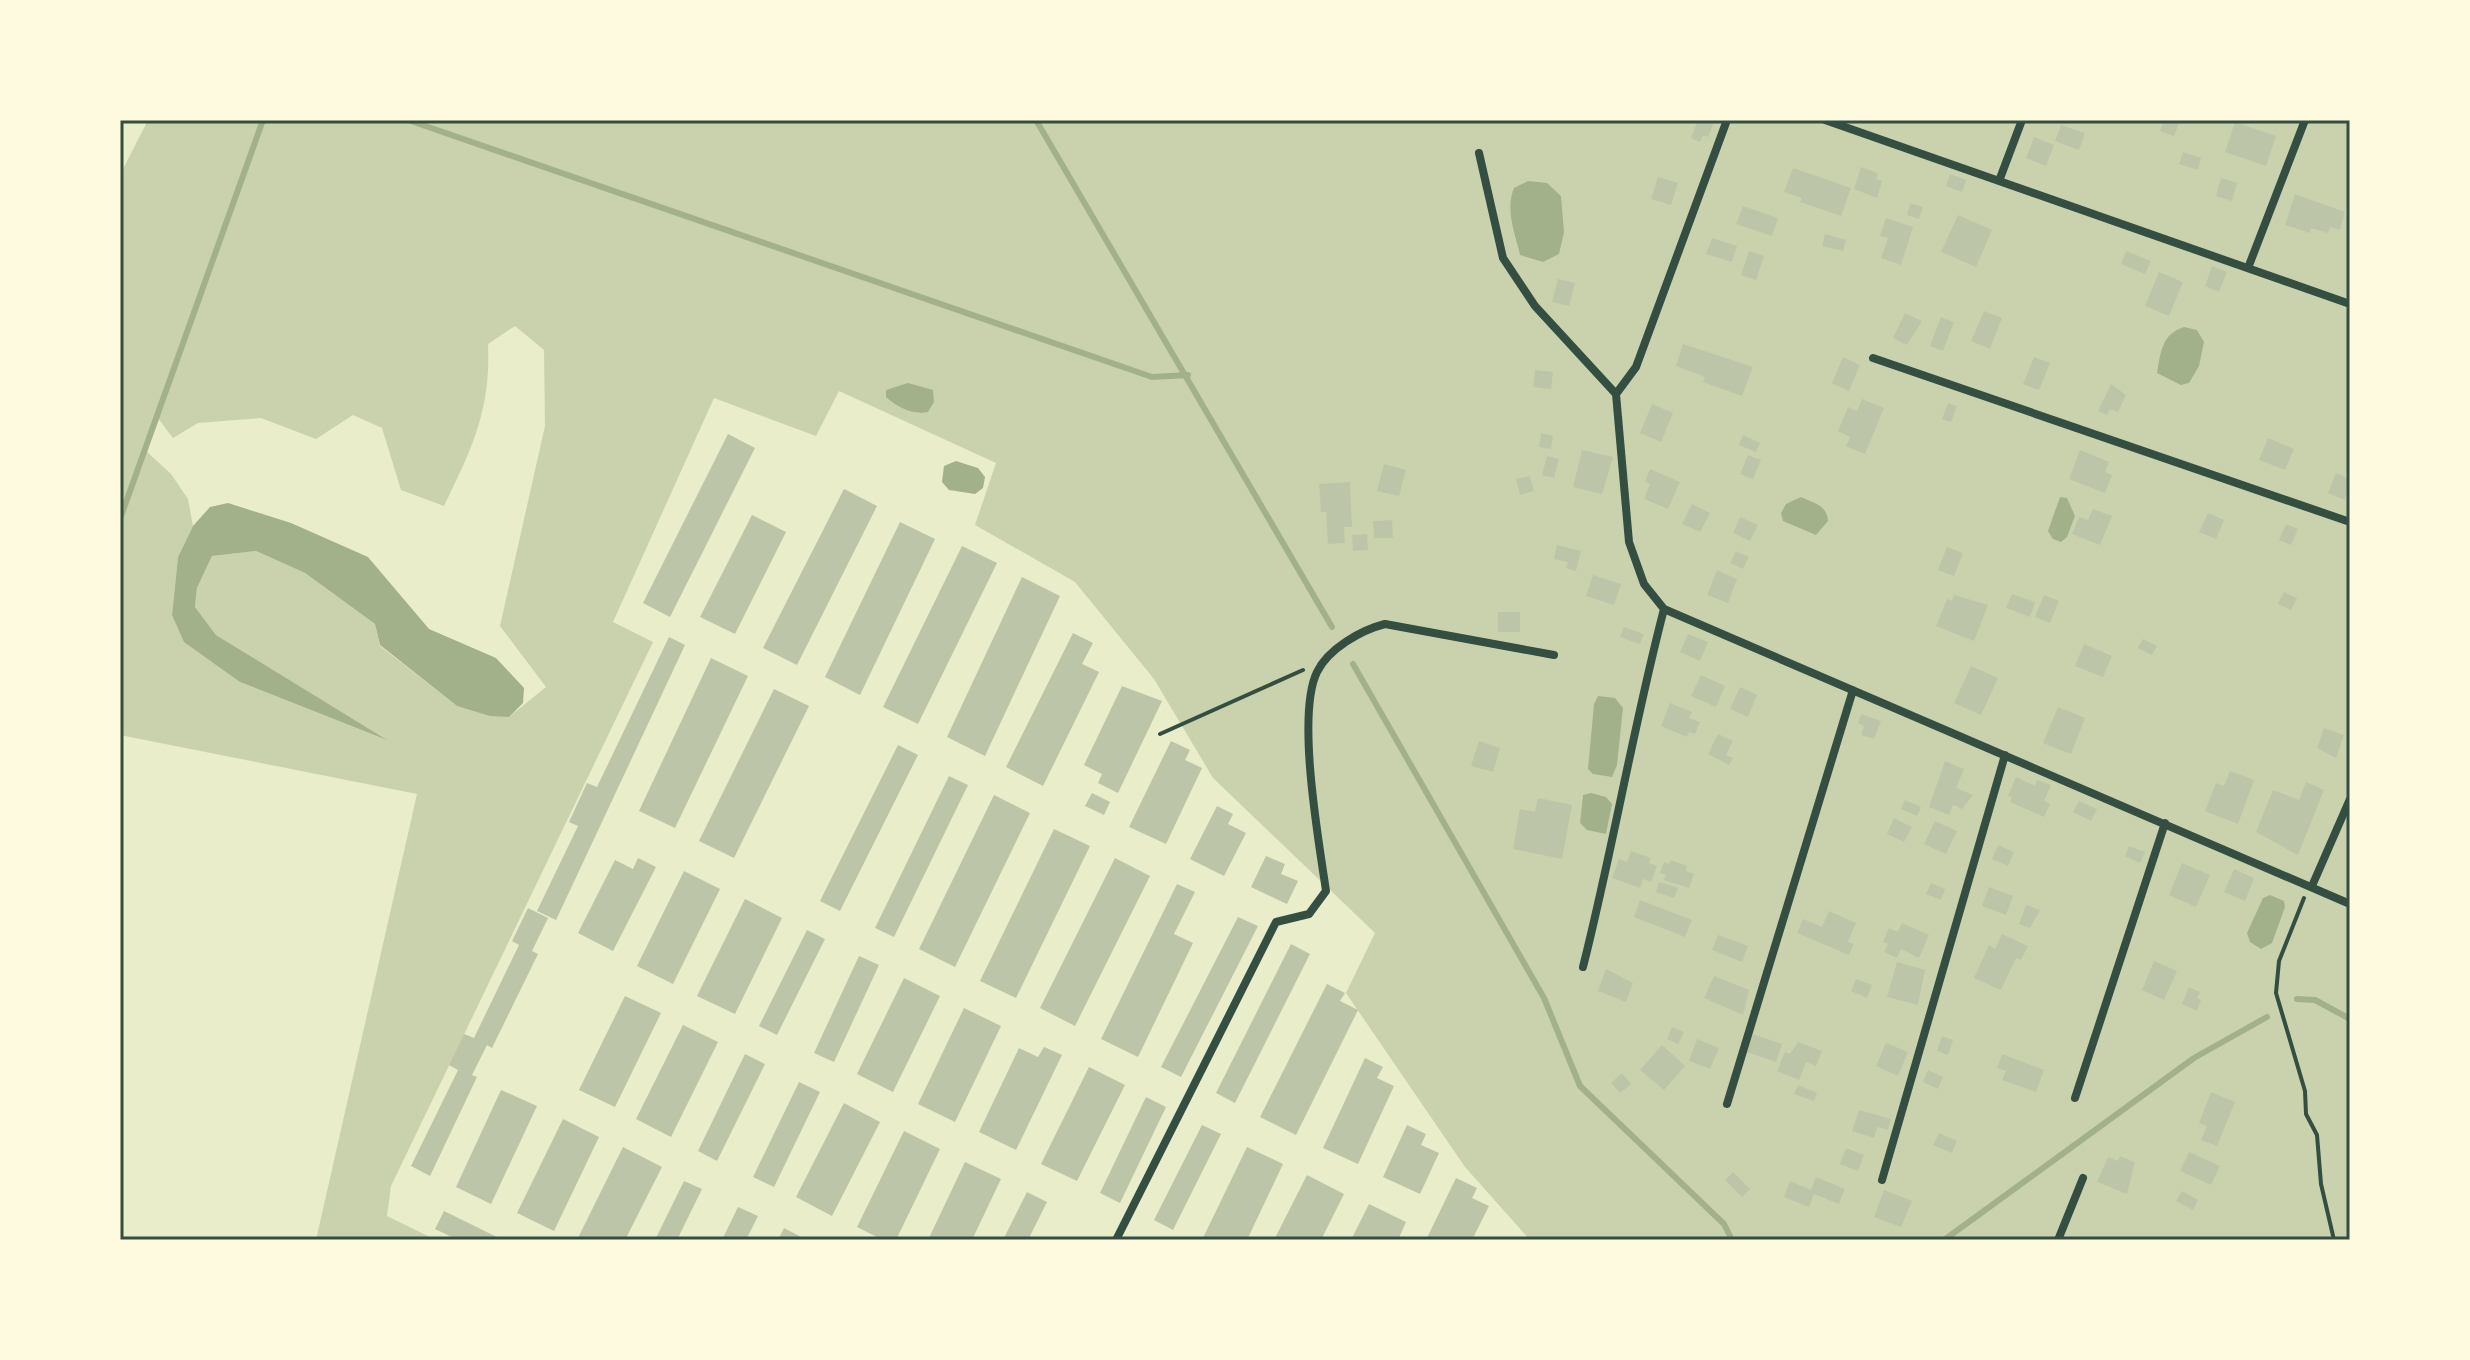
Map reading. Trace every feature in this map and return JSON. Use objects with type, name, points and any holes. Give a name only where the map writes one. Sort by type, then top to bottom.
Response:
[{"type":"street","points":[[1616,394],[1636,367],[1727,120]]},
{"type":"street","points":[[1825,120],[2350,304]]},
{"type":"street","points":[[1999,181],[2022,120]]},
{"type":"street","points":[[2248,268],[2305,120]]},
{"type":"street","points":[[1479,153],[1503,258],[1535,306],[1616,394],[1629,542],[1644,584],[1664,609],[2350,904]]},
{"type":"street","points":[[1873,358],[2350,522]]},
{"type":"street","points":[[1583,967],[1610,862],[1635,721],[1664,609]]},
{"type":"street","points":[[1116,1240],[1276,922],[1309,914],[1326,891],[1310,740],[1311,694],[1316,673],[1327,656],[1369,628],[1385,624],[1554,655]]},
{"type":"street","points":[[1727,1104],[1853,690]]},
{"type":"street","points":[[1882,1180],[2005,755]]},
{"type":"street","points":[[2311,886],[2350,799]]},
{"type":"street","points":[[2075,1098],[2165,823]]},
{"type":"street","points":[[2058,1240],[2083,1178]]},
{"type":"path","points":[[1160,734],[1300,669],[1316,673]]},
{"type":"path","points":[[2311,886],[2279,961],[2276,993],[2305,1091],[2306,1114],[2317,1135],[2321,1184],[2334,1240]]},
{"type":"shaded area","points":[[148,120],[2350,120],[2350,1240],[1530,1240],[1465,1167],[1346,993],[1375,933],[1213,778],[1154,679],[1075,582],[975,525],[996,463],[839,391],[816,436],[714,398],[613,622],[653,642],[391,1186],[387,1216],[436,1240],[316,1240],[417,794],[120,735],[120,175]],"holes":[[[515,326],[544,350],[545,426],[500,626],[546,687],[509,717],[457,706],[380,646],[375,624],[305,573],[256,551],[212,556],[197,588],[195,607],[216,635],[382,738],[240,682],[172,616],[178,557],[193,526],[188,499],[171,474],[145,450],[157,417],[173,438],[198,423],[261,418],[316,439],[353,415],[382,428],[401,490],[444,506],[478,428],[486,389],[488,344]]]},
{"type":"shaded area","points":[[1528,181],[1547,183],[1561,196],[1564,232],[1559,254],[1543,262],[1520,255],[1512,222],[1510,205],[1514,188]]},
{"type":"shaded area","points":[[2184,327],[2197,330],[2204,342],[2199,366],[2189,383],[2181,385],[2157,373],[2167,339]]},
{"type":"shaded area","points":[[908,383],[933,390],[934,402],[928,412],[905,409],[886,397],[886,390]]},
{"type":"shaded area","points":[[956,461],[978,468],[985,477],[983,488],[975,494],[949,490],[942,482],[944,466]]},
{"type":"shaded area","points":[[1801,497],[1819,505],[1827,516],[1828,521],[1816,535],[1783,521],[1781,513],[1786,504]]},
{"type":"shaded area","points":[[2060,497],[2067,498],[2075,516],[2067,537],[2061,542],[2053,539],[2048,531]]},
{"type":"shaded area","points":[[228,503],[291,523],[368,557],[429,629],[496,658],[524,688],[523,703],[509,717],[490,716],[457,706],[380,645],[375,624],[305,573],[256,551],[212,556],[197,588],[195,607],[216,635],[387,740],[240,682],[184,642],[172,615],[178,557],[193,526],[210,507]]},
{"type":"shaded area","points":[[1598,696],[1615,698],[1623,708],[1617,765],[1612,777],[1593,774],[1588,769],[1594,704]]},
{"type":"shaded area","points":[[1591,793],[1606,797],[1612,804],[1606,834],[1587,830],[1580,823],[1583,795]]},
{"type":"shaded area","points":[[2270,895],[2284,901],[2285,907],[2272,943],[2261,949],[2250,942],[2247,933],[2263,898]]},
{"type":"building","points":[[1698,120],[1714,122],[1708,137],[1703,135],[1700,142],[1691,138]]},
{"type":"building","points":[[2164,120],[2179,123],[2174,136],[2160,131]]},
{"type":"building","points":[[2235,122],[2276,136],[2266,166],[2225,152]]},
{"type":"building","points":[[2061,125],[2085,133],[2079,150],[2055,141]]},
{"type":"building","points":[[2034,137],[2054,145],[2046,166],[2026,158]]},
{"type":"building","points":[[2183,152],[2201,158],[2198,170],[2179,164]]},
{"type":"building","points":[[1861,167],[1878,173],[1876,179],[1882,181],[1877,198],[1854,189]]},
{"type":"building","points":[[1793,168],[1851,188],[1841,216],[1800,202],[1802,198],[1784,192]]},
{"type":"building","points":[[1950,174],[1966,180],[1962,192],[1946,186]]},
{"type":"building","points":[[1658,177],[1678,183],[1671,205],[1651,199]]},
{"type":"building","points":[[2221,178],[2237,183],[2232,201],[2216,196]]},
{"type":"building","points":[[2295,194],[2345,212],[2340,230],[2330,227],[2328,233],[2311,228],[2310,233],[2285,225]]},
{"type":"building","points":[[1910,203],[1923,207],[1919,219],[1907,215]]},
{"type":"building","points":[[1743,206],[1778,218],[1772,236],[1736,224]]},
{"type":"building","points":[[1958,215],[1992,230],[1976,267],[1941,252]]},
{"type":"building","points":[[1886,218],[1913,227],[1901,265],[1881,258],[1888,238],[1880,236]]},
{"type":"building","points":[[1825,234],[1846,240],[1843,251],[1822,246]]},
{"type":"building","points":[[1712,238],[1737,246],[1732,262],[1706,254]]},
{"type":"building","points":[[1749,251],[1764,256],[1756,280],[1741,275]]},
{"type":"building","points":[[2126,251],[2151,261],[2145,274],[2121,264]]},
{"type":"building","points":[[2212,266],[2227,272],[2219,292],[2205,286]]},
{"type":"building","points":[[2159,272],[2183,282],[2169,316],[2145,306]]},
{"type":"building","points":[[1558,279],[1575,283],[1569,306],[1552,302]]},
{"type":"building","points":[[1984,311],[2002,318],[1990,349],[1971,341]]},
{"type":"building","points":[[1905,313],[1922,321],[1907,345],[1893,338]]},
{"type":"building","points":[[1941,317],[1954,322],[1943,351],[1930,346]]},
{"type":"building","points":[[1683,344],[1753,367],[1742,396],[1703,382],[1705,377],[1676,366]]},
{"type":"building","points":[[1843,357],[1860,365],[1849,391],[1832,383]]},
{"type":"building","points":[[2034,357],[2050,363],[2039,390],[2023,384]]},
{"type":"building","points":[[1535,370],[1553,372],[1551,389],[1533,387]]},
{"type":"building","points":[[2111,384],[2126,395],[2118,412],[2110,409],[2107,415],[2098,411]]},
{"type":"building","points":[[1862,399],[1884,408],[1865,454],[1846,446],[1850,437],[1838,431],[1848,407],[1857,411]]},
{"type":"building","points":[[1948,403],[1957,406],[1951,422],[1942,419]]},
{"type":"building","points":[[1652,404],[1673,413],[1661,442],[1640,433]]},
{"type":"building","points":[[1541,433],[1553,436],[1551,449],[1539,447]]},
{"type":"building","points":[[728,434],[755,448],[670,617],[643,603]]},
{"type":"building","points":[[1743,435],[1760,443],[1756,452],[1739,445]]},
{"type":"building","points":[[2268,438],[2294,449],[2285,470],[2259,460]]},
{"type":"building","points":[[1582,450],[1613,457],[1602,494],[1573,487]]},
{"type":"building","points":[[2080,450],[2109,462],[2105,472],[2112,475],[2105,493],[2069,479]]},
{"type":"building","points":[[1748,455],[1761,460],[1753,479],[1740,474]]},
{"type":"building","points":[[1547,456],[1559,459],[1554,478],[1542,475]]},
{"type":"building","points":[[1384,464],[1406,470],[1399,496],[1377,491]]},
{"type":"building","points":[[1650,469],[1680,482],[1668,509],[1644,499],[1650,484],[1645,482]]},
{"type":"building","points":[[2336,473],[2350,479],[2345,500],[2328,493]]},
{"type":"building","points":[[1530,476],[1534,491],[1520,495],[1516,479]]},
{"type":"building","points":[[1350,482],[1352,527],[1344,527],[1345,543],[1328,544],[1326,512],[1321,512],[1319,484]]},
{"type":"building","points":[[844,489],[877,506],[797,665],[763,648]]},
{"type":"building","points":[[1692,504],[1710,513],[1700,532],[1682,524]]},
{"type":"building","points":[[2093,509],[2112,516],[2100,545],[2072,534],[2079,517],[2088,520]]},
{"type":"building","points":[[2208,513],[2224,520],[2216,539],[2199,532]]},
{"type":"building","points":[[752,515],[786,532],[735,634],[700,617]]},
{"type":"building","points":[[1740,517],[1758,525],[1750,541],[1733,533]]},
{"type":"building","points":[[1392,520],[1393,538],[1374,538],[1373,521]]},
{"type":"building","points":[[900,522],[935,539],[860,695],[825,677]]},
{"type":"building","points":[[2286,524],[2298,529],[2291,545],[2279,540]]},
{"type":"building","points":[[1367,534],[1368,550],[1353,551],[1352,535]]},
{"type":"building","points":[[1557,545],[1581,551],[1576,571],[1566,568],[1568,562],[1554,559]]},
{"type":"building","points":[[962,546],[997,563],[918,724],[883,707]]},
{"type":"building","points":[[1947,547],[1963,553],[1954,576],[1938,570]]},
{"type":"building","points":[[1736,551],[1749,557],[1743,569],[1730,563]]},
{"type":"building","points":[[1717,570],[1737,579],[1728,603],[1707,595]]},
{"type":"building","points":[[1593,575],[1621,584],[1614,605],[1586,596]]},
{"type":"building","points":[[1022,577],[1060,596],[985,756],[947,737]]},
{"type":"building","points":[[2284,592],[2297,598],[2291,610],[2278,604]]},
{"type":"building","points":[[2012,594],[2035,602],[2030,617],[2006,608]]},
{"type":"building","points":[[1954,595],[1988,605],[1974,641],[1936,626],[1947,599],[1952,601]]},
{"type":"building","points":[[2044,595],[2059,601],[2050,623],[2035,617]]},
{"type":"building","points":[[1498,612],[1520,612],[1520,632],[1498,632]]},
{"type":"building","points":[[1624,627],[1644,634],[1640,644],[1620,637]]},
{"type":"building","points":[[1073,633],[1093,643],[1082,664],[1099,672],[1043,786],[1006,767]]},
{"type":"building","points":[[1688,634],[1708,642],[1700,661],[1680,652]]},
{"type":"building","points":[[669,637],[685,645],[556,920],[537,911],[578,826],[569,822],[587,783],[597,787]]},
{"type":"building","points":[[2143,639],[2157,646],[2152,655],[2138,648]]},
{"type":"building","points":[[2084,644],[2112,656],[2103,677],[2075,666]]},
{"type":"building","points":[[711,658],[748,676],[675,828],[639,811]]},
{"type":"building","points":[[1971,666],[1998,678],[1981,715],[1954,703]]},
{"type":"building","points":[[1701,675],[1725,686],[1716,707],[1691,696]]},
{"type":"building","points":[[1122,686],[1162,701],[1118,793],[1098,783],[1102,774],[1084,765]]},
{"type":"building","points":[[1740,687],[1757,695],[1748,717],[1730,709]]},
{"type":"building","points":[[774,689],[809,706],[734,858],[699,841]]},
{"type":"building","points":[[1670,703],[1692,712],[1689,718],[1700,722],[1695,734],[1689,732],[1687,737],[1661,726]]},
{"type":"building","points":[[2058,707],[2085,718],[2071,754],[2043,743]]},
{"type":"building","points":[[1861,714],[1881,721],[1874,739],[1861,735],[1864,726],[1858,723]]},
{"type":"building","points":[[2324,728],[2344,735],[2336,758],[2317,748]]},
{"type":"building","points":[[1718,734],[1733,741],[1726,755],[1733,758],[1729,765],[1708,754]]},
{"type":"building","points":[[1171,741],[1190,750],[1185,760],[1202,768],[1166,844],[1129,827]]},
{"type":"building","points":[[1479,741],[1500,748],[1493,772],[1471,766]]},
{"type":"building","points":[[898,745],[918,755],[840,911],[820,901]]},
{"type":"building","points":[[1945,761],[1964,769],[1956,788],[1973,795],[1962,809],[1953,805],[1949,815],[1929,807]]},
{"type":"building","points":[[2230,771],[2254,780],[2238,824],[2205,811],[2216,783],[2224,786]]},
{"type":"building","points":[[949,776],[968,785],[894,937],[875,928]]},
{"type":"building","points":[[2016,777],[2035,786],[2037,780],[2051,785],[2044,801],[2050,804],[2044,817],[2010,802],[2012,797],[2008,796]]},
{"type":"building","points":[[2306,782],[2324,790],[2298,855],[2256,832],[2273,790],[2299,800]]},
{"type":"building","points":[[1092,793],[1110,802],[1104,815],[1085,806]]},
{"type":"building","points":[[994,795],[1030,813],[955,967],[919,949]]},
{"type":"building","points":[[1538,798],[1572,805],[1562,859],[1513,849],[1520,809],[1535,812]]},
{"type":"building","points":[[1905,800],[1921,807],[1917,816],[1901,809]]},
{"type":"building","points":[[2079,801],[2097,809],[2091,821],[2073,812]]},
{"type":"building","points":[[1217,806],[1233,814],[1228,824],[1246,833],[1224,876],[1190,859]]},
{"type":"building","points":[[1894,818],[1912,827],[1904,842],[1887,834]]},
{"type":"building","points":[[1935,821],[1957,831],[1946,854],[1924,844]]},
{"type":"building","points":[[1054,829],[1090,846],[1016,998],[980,981]]},
{"type":"building","points":[[1998,845],[2014,852],[2008,866],[1992,859]]},
{"type":"building","points":[[2129,846],[2145,852],[2140,863],[2125,856]]},
{"type":"building","points":[[1631,851],[1651,858],[1649,863],[1657,866],[1651,882],[1643,879],[1640,888],[1612,878],[1619,859],[1627,862]]},
{"type":"building","points":[[1266,856],[1285,864],[1281,874],[1298,881],[1287,904],[1251,887]]},
{"type":"building","points":[[638,858],[656,867],[613,951],[578,933],[615,860],[633,869]]},
{"type":"building","points":[[1115,858],[1150,876],[1075,1026],[1040,1008]]},
{"type":"building","points":[[1671,860],[1687,866],[1686,871],[1694,874],[1689,888],[1664,880],[1666,875],[1660,873],[1664,862],[1669,864]]},
{"type":"building","points":[[2182,863],[2210,875],[2196,907],[2169,895]]},
{"type":"building","points":[[2234,869],[2254,878],[2245,901],[2224,892]]},
{"type":"building","points":[[684,871],[720,889],[673,984],[637,966]]},
{"type":"building","points":[[1659,882],[1678,888],[1674,898],[1656,892]]},
{"type":"building","points":[[1931,883],[1945,889],[1941,900],[1926,894]]},
{"type":"building","points":[[1177,884],[1195,892],[1174,934],[1193,943],[1138,1057],[1101,1039]]},
{"type":"building","points":[[1989,887],[2013,896],[2006,915],[1982,906]]},
{"type":"building","points":[[745,899],[782,918],[735,1014],[697,996]]},
{"type":"building","points":[[1640,900],[1692,920],[1685,937],[1634,917]]},
{"type":"building","points":[[2026,905],[2040,910],[2030,928],[2019,924]]},
{"type":"building","points":[[528,908],[548,918],[532,951],[538,954],[492,1048],[487,1045],[472,1075],[477,1077],[430,1176],[411,1166],[458,1070],[449,1065],[464,1034],[474,1038],[519,945],[512,941]]},
{"type":"building","points":[[1829,911],[1856,923],[1848,942],[1854,944],[1849,955],[1797,933],[1803,919],[1822,927]]},
{"type":"building","points":[[1238,917],[1258,926],[1181,1077],[1161,1067]]},
{"type":"building","points":[[1902,923],[1929,935],[1919,958],[1901,949],[1897,958],[1884,952],[1888,944],[1883,942],[1889,928],[1898,932]]},
{"type":"building","points":[[807,930],[825,939],[777,1035],[759,1026]]},
{"type":"building","points":[[2002,934],[2028,946],[2021,960],[2016,958],[2001,990],[1974,978],[1989,945],[1995,949]]},
{"type":"building","points":[[1718,935],[1748,946],[1742,962],[1712,950]]},
{"type":"building","points":[[1291,944],[1310,954],[1235,1103],[1216,1093]]},
{"type":"building","points":[[859,956],[879,965],[834,1062],[814,1053]]},
{"type":"building","points":[[2154,961],[2177,971],[2164,1000],[2142,990]]},
{"type":"building","points":[[1897,962],[1925,970],[1918,1005],[1887,997]]},
{"type":"building","points":[[1606,969],[1633,983],[1626,1002],[1598,991]]},
{"type":"building","points":[[1714,976],[1749,990],[1743,1015],[1704,998]]},
{"type":"building","points":[[904,978],[940,996],[893,1092],[857,1074]]},
{"type":"building","points":[[1856,979],[1872,985],[1867,998],[1851,991]]},
{"type":"building","points":[[1327,984],[1345,993],[1340,1001],[1358,1010],[1296,1135],[1260,1117]]},
{"type":"building","points":[[2189,987],[2200,992],[2197,1011],[2182,1004]]},
{"type":"building","points":[[625,996],[661,1013],[615,1107],[579,1090]]},
{"type":"building","points":[[964,1008],[1001,1026],[955,1122],[918,1104]]},
{"type":"building","points":[[683,1025],[718,1042],[671,1137],[636,1119]]},
{"type":"building","points":[[1672,1027],[1684,1032],[1678,1044],[1667,1039]]},
{"type":"building","points":[[1753,1034],[1782,1044],[1776,1062],[1747,1052]]},
{"type":"building","points":[[1942,1036],[1953,1040],[1948,1055],[1937,1051]]},
{"type":"building","points":[[1697,1039],[1719,1048],[1710,1069],[1689,1061]]},
{"type":"building","points":[[1798,1042],[1822,1051],[1816,1066],[1806,1062],[1799,1080],[1777,1071],[1785,1052],[1790,1054]]},
{"type":"building","points":[[1886,1043],[1908,1052],[1898,1076],[1876,1066]]},
{"type":"building","points":[[1662,1045],[1685,1066],[1664,1090],[1640,1070]]},
{"type":"building","points":[[1044,1047],[1062,1055],[1016,1150],[979,1132],[1019,1048],[1038,1057]]},
{"type":"building","points":[[745,1054],[765,1064],[717,1161],[698,1151]]},
{"type":"building","points":[[2002,1054],[2044,1070],[2036,1092],[2002,1080],[2006,1071],[1997,1068]]},
{"type":"building","points":[[1365,1058],[1383,1067],[1377,1078],[1394,1086],[1358,1164],[1323,1148]]},
{"type":"building","points":[[1089,1067],[1125,1085],[1077,1181],[1041,1164]]},
{"type":"building","points":[[1928,1070],[1943,1077],[1938,1089],[1923,1082]]},
{"type":"building","points":[[1622,1073],[1631,1084],[1620,1093],[1611,1083]]},
{"type":"building","points":[[799,1082],[820,1092],[774,1187],[753,1177]]},
{"type":"building","points":[[1798,1085],[1817,1093],[1814,1101],[1794,1094]]},
{"type":"building","points":[[501,1090],[537,1106],[491,1204],[456,1187]]},
{"type":"building","points":[[2211,1092],[2235,1102],[2217,1146],[2201,1140],[2207,1126],[2199,1123]]},
{"type":"building","points":[[1146,1097],[1166,1107],[1120,1203],[1100,1193]]},
{"type":"building","points":[[844,1103],[880,1122],[832,1216],[796,1197]]},
{"type":"building","points":[[1859,1110],[1891,1119],[1888,1130],[1877,1127],[1874,1138],[1852,1131]]},
{"type":"building","points":[[563,1119],[599,1137],[554,1231],[517,1213]]},
{"type":"building","points":[[1202,1125],[1221,1134],[1173,1230],[1154,1220]]},
{"type":"building","points":[[1407,1125],[1426,1134],[1421,1145],[1439,1153],[1420,1194],[1383,1177]]},
{"type":"building","points":[[904,1131],[940,1149],[896,1240],[883,1240],[857,1227]]},
{"type":"building","points":[[1939,1133],[1957,1141],[1952,1153],[1933,1145]]},
{"type":"building","points":[[623,1147],[662,1167],[625,1240],[577,1240]]},
{"type":"building","points":[[1247,1147],[1283,1164],[1247,1240],[1202,1240]]},
{"type":"building","points":[[1846,1148],[1864,1155],[1858,1171],[1840,1164]]},
{"type":"building","points":[[2189,1152],[2220,1166],[2211,1185],[2180,1171]]},
{"type":"building","points":[[2120,1156],[2135,1162],[2127,1194],[2097,1182],[2108,1157],[2118,1161]]},
{"type":"building","points":[[965,1162],[1001,1179],[972,1240],[928,1240]]},
{"type":"building","points":[[1733,1172],[1750,1189],[1742,1197],[1725,1180]]},
{"type":"building","points":[[1307,1175],[1344,1194],[1321,1240],[1274,1240]]},
{"type":"building","points":[[1816,1177],[1845,1189],[1839,1204],[1814,1194],[1809,1207],[1784,1197],[1790,1181],[1811,1190]]},
{"type":"building","points":[[1456,1178],[1477,1188],[1472,1198],[1489,1206],[1472,1240],[1426,1240]]},
{"type":"building","points":[[684,1181],[702,1189],[677,1240],[655,1240]]},
{"type":"building","points":[[1884,1190],[1912,1201],[1901,1227],[1874,1217]]},
{"type":"building","points":[[2182,1191],[2198,1200],[2193,1210],[2176,1201]]},
{"type":"building","points":[[1027,1192],[1047,1202],[1028,1240],[1003,1240]]},
{"type":"building","points":[[1369,1204],[1406,1222],[1398,1240],[1351,1240]]},
{"type":"building","points":[[738,1207],[758,1216],[746,1240],[722,1240]]},
{"type":"building","points":[[444,1211],[503,1240],[458,1240],[435,1229]]},
{"type":"building","points":[[784,1228],[807,1240],[778,1240]]},
{"type":"waterway","points":[[120,519],[263,120]]},
{"type":"waterway","points":[[408,120],[1152,377],[1188,375]]},
{"type":"waterway","points":[[1036,120],[1332,627]]},
{"type":"waterway","points":[[1353,664],[1544,998],[1580,1086],[1724,1224],[1732,1240]]},
{"type":"waterway","points":[[2297,999],[2315,1000],[2350,1019]]},
{"type":"waterway","points":[[1944,1240],[2194,1058],[2267,1017]]}]
